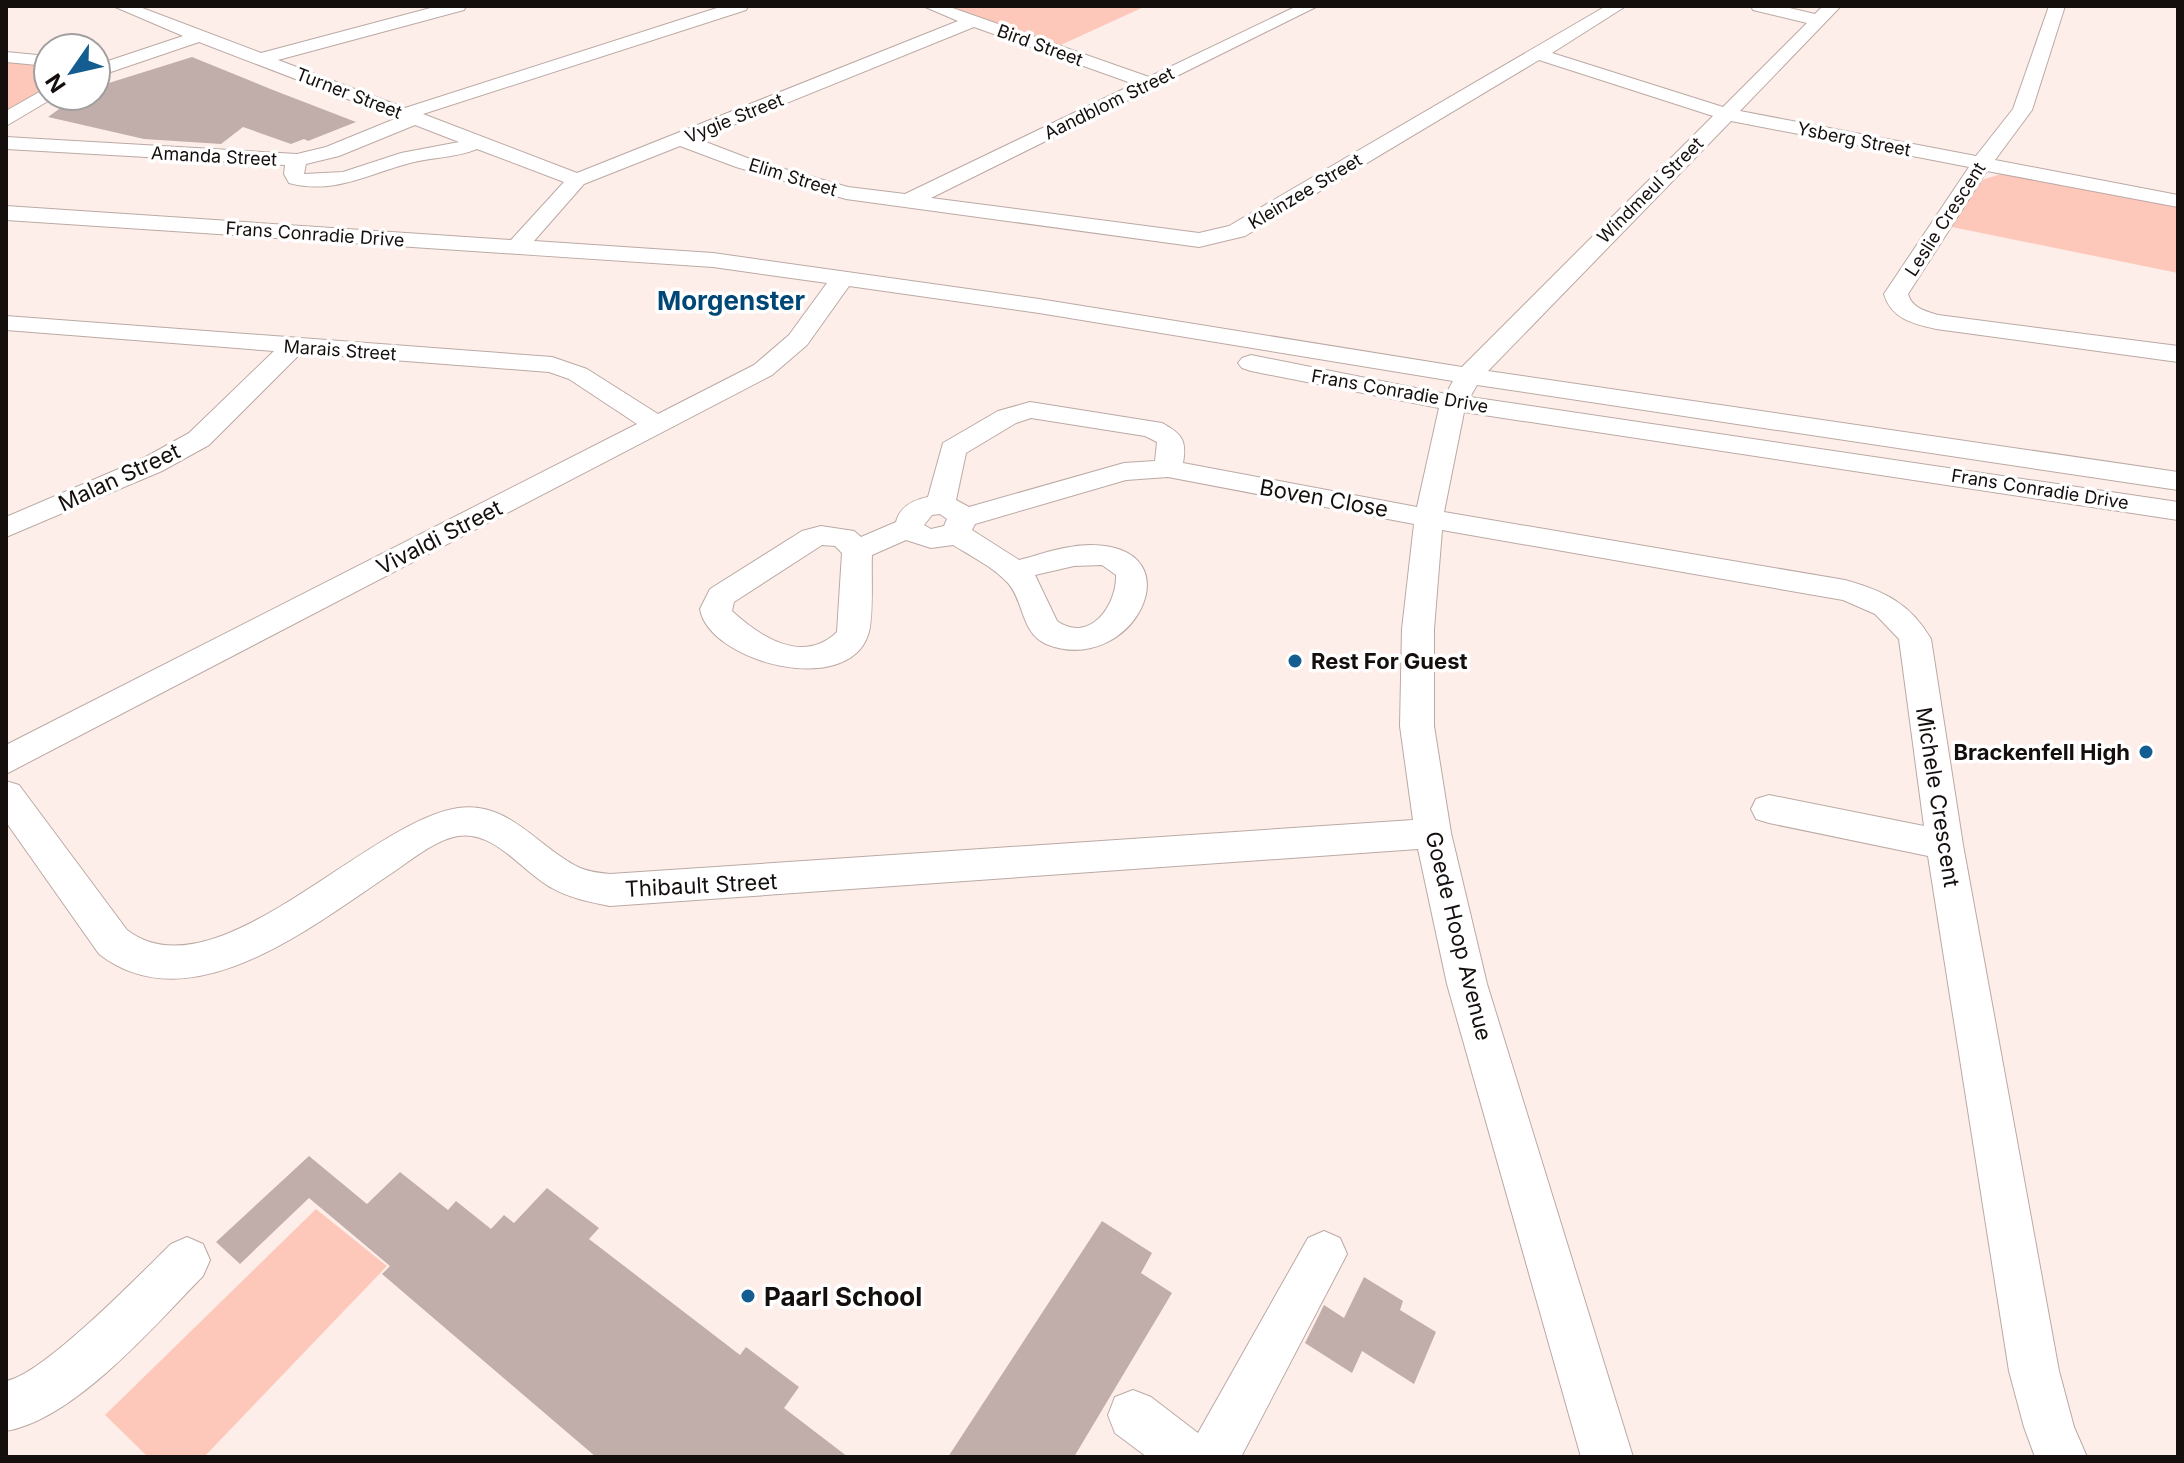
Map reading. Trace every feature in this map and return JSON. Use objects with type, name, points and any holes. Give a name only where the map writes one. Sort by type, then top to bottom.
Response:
[{"type":"street","name":"Turner Street","points":[[121,6],[577,180]]},
{"type":"street","points":[[260,59],[458,6]]},
{"type":"street","name":"Amanda Street","points":[[6,143],[297,160],[332,152],[410,116],[740,6]]},
{"type":"street","name":"Bird Street","points":[[931,6],[1149,83]]},
{"type":"street","name":"Aandblom Street","points":[[908,201],[1310,6]]},
{"type":"street","name":"Kleinzee Street","points":[[908,201],[1162,237],[1213,237],[1237,231],[1618,6]]},
{"type":"street","points":[[1759,6],[1818,20]]},
{"type":"street","name":"Windmeul Street","points":[[1461,389],[1833,6]]},
{"type":"street","name":"Leslie Crescent","points":[[2057,6],[2022,110],[1981,164],[1896,294],[1901,307],[1936,322],[2178,354]]},
{"type":"street","name":"Vygie Street","points":[[517,247],[577,180],[974,21]]},
{"type":"street","points":[[112,66],[200,36]]},
{"type":"street","name":"Ysberg Street","points":[[1537,54],[1725,114],[2178,201]]},
{"type":"street","points":[[6,57],[32,59]]},
{"type":"street","points":[[6,120],[32,103]]},
{"type":"street","name":"Elim Street","points":[[681,139],[826,189],[908,201]]},
{"type":"street","points":[[297,160],[296,179],[327,182],[408,157],[451,152],[477,142]]},
{"type":"street","name":"Frans Conradie Drive","points":[[6,213],[624,254],[838,285],[1038,322],[1461,389],[2178,511]]},
{"type":"street","name":"Vivaldi Street","points":[[6,761],[657,425],[780,358],[798,340],[838,285]]},
{"type":"street","name":"Marais Street","points":[[6,323],[552,365],[578,374],[657,425]]},
{"type":"street","name":"Malan Street","points":[[6,528],[152,465],[199,439],[293,347]]},
{"type":"street","name":"Frans Conradie Drive","points":[[1461,389],[2178,481]]},
{"type":"street","name":"Goede Hoop Avenue","points":[[1461,389],[1429,517],[1418,629],[1417,726],[1433,833],[1467,984],[1607,1457]]},
{"type":"street","points":[[1014,571],[953,519],[953,449],[1007,417],[1030,410],[1152,429],[1170,438],[1172,446],[1168,469]]},
{"type":"street","name":"Boven Close","points":[[857,550],[909,527],[912,515],[924,507],[953,519],[1124,472],[1168,469],[1429,517]]},
{"type":"street","name":"Michele Crescent","points":[[1429,517],[1845,590],[1874,598],[1905,621],[1915,639],[1945,845],[2034,1371],[2049,1427],[2061,1457]]},
{"type":"street","points":[[833,535],[844,538],[857,550],[853,634],[838,651],[800,657],[772,654],[717,615],[721,596],[812,538],[833,535]]},
{"type":"street","name":"Thibault Street","points":[[6,795],[113,942],[136,958],[167,964],[200,961],[226,952],[263,934],[420,837],[462,821],[481,823],[501,832],[560,875],[583,885],[610,890],[661,889],[1433,833]]},
{"type":"street","points":[[1769,809],[1945,845]]},
{"type":"street","points":[[1213,1457],[1324,1254]]},
{"type":"street","points":[[6,1406],[13,1408],[34,1399],[75,1367],[187,1260]]},
{"type":"street","points":[[1133,1415],[1189,1457]]},
{"type":"shaded area","points":[[930,6],[1146,6],[1052,49]]},
{"type":"shaded area","points":[[6,57],[32,59],[32,103],[6,120]]},
{"type":"shaded area","points":[[2001,174],[2178,206],[2178,273],[1952,227],[1982,180]]},
{"type":"shaded area","points":[[316,1209],[387,1266],[204,1457],[148,1457],[105,1415]]},
{"type":"building","points":[[192,57],[356,122],[308,141],[304,139],[291,144],[243,127],[221,144],[144,139],[48,117],[55,112],[112,112],[112,82]]},
{"type":"building","points":[[309,1156],[367,1204],[400,1172],[448,1210],[456,1201],[491,1229],[504,1215],[514,1223],[547,1188],[599,1228],[589,1239],[740,1355],[746,1347],[799,1387],[784,1408],[848,1457],[596,1457],[382,1274],[390,1266],[309,1198],[240,1264],[216,1242]]},
{"type":"building","points":[[1102,1221],[1152,1253],[1141,1273],[1172,1293],[1074,1457],[948,1457]]},
{"type":"building","points":[[1364,1277],[1403,1301],[1400,1310],[1436,1332],[1414,1384],[1362,1351],[1352,1373],[1305,1343],[1324,1305],[1344,1318]]},
{"type":"place","name":"Rest For Guest","points":[[1295,661]]},
{"type":"place","name":"Brackenfell High","points":[[2146,752]]},
{"type":"place","name":"Paarl School","points":[[748,1296]]},
{"type":"district","name":"Morgenster","points":[[731,300]]}]
